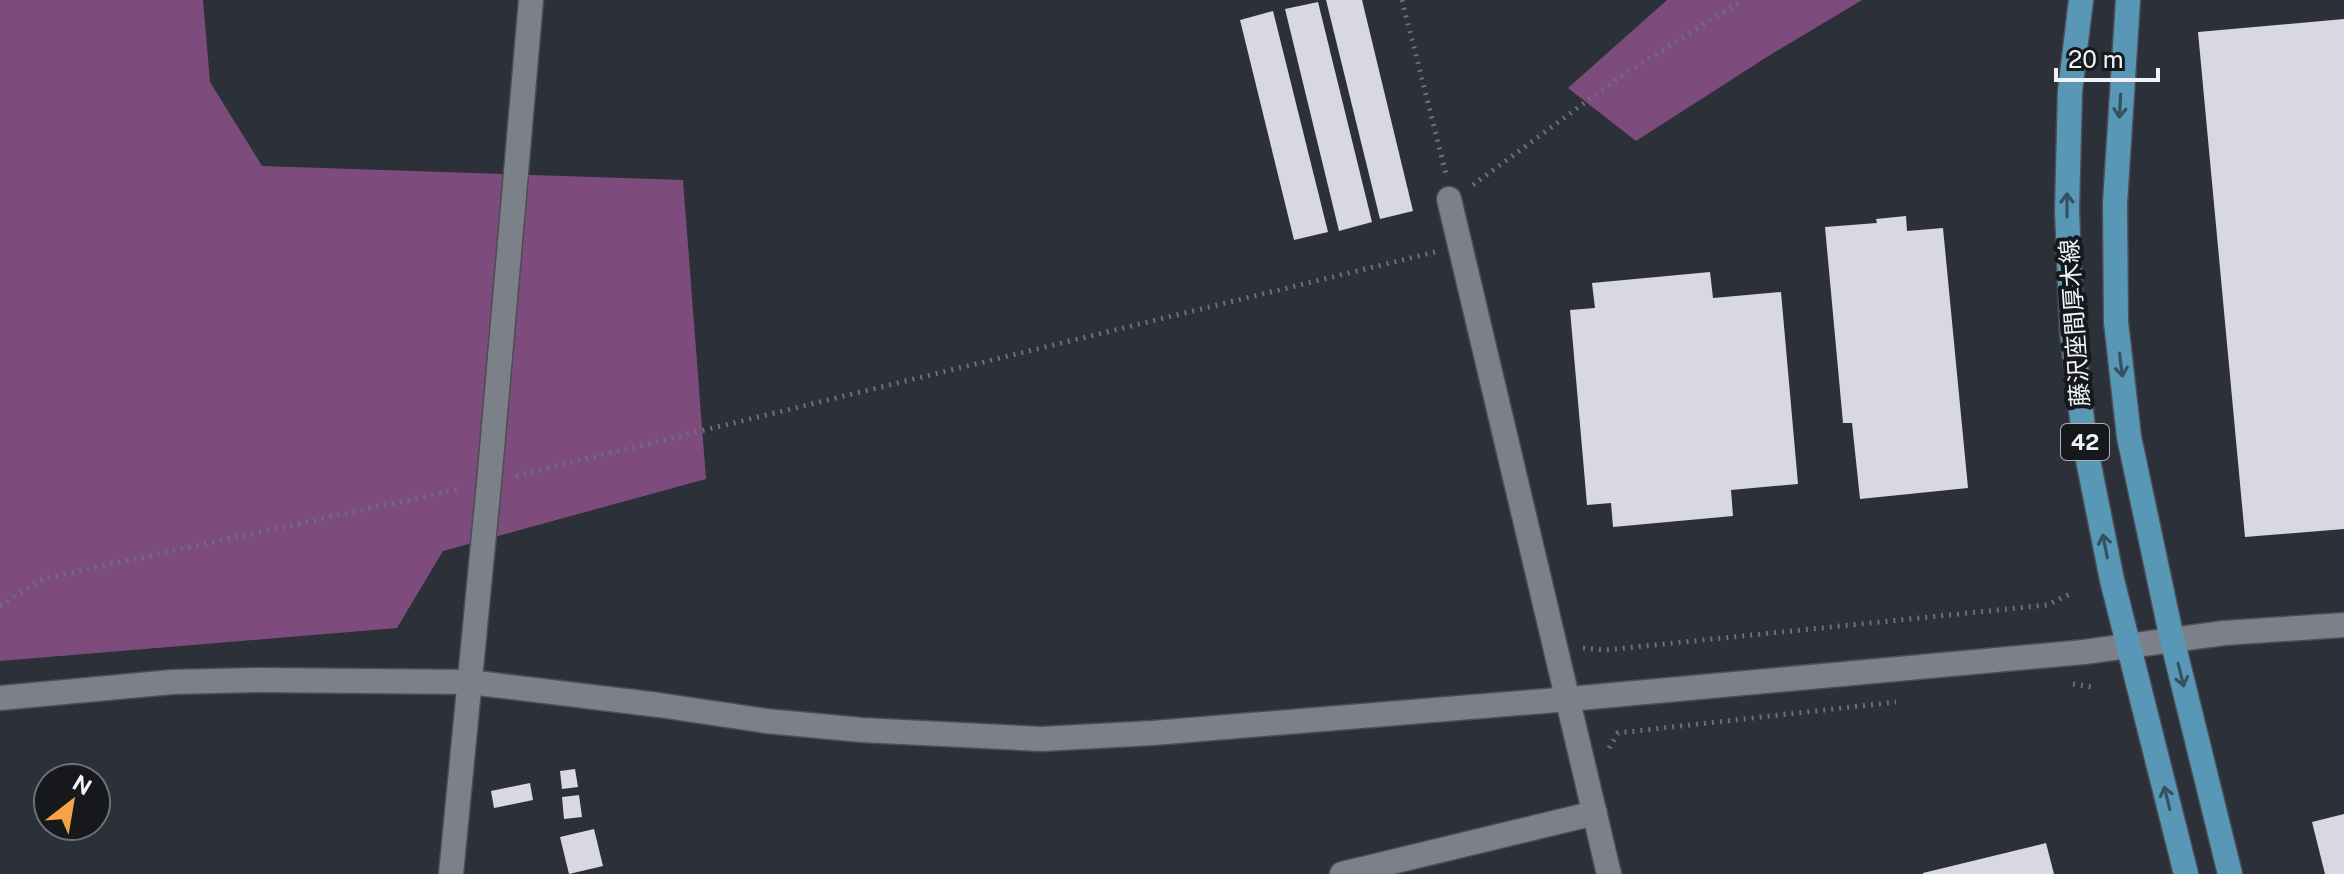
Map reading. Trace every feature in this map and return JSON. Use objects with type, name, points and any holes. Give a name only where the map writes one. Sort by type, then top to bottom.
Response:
[{"type":"main road","name":"藤沢座間厚木線","points":[[2081,0],[2070,91],[2067,210],[2072,332],[2085,445],[2112,580],[2186,874]]},
{"type":"main road","name":"藤沢座間厚木線","points":[[2128,0],[2115,203],[2116,322],[2129,437],[2172,639],[2230,874]]},
{"type":"street","points":[[451,874],[531,0]]},
{"type":"street","points":[[1449,199],[1609,874]]},
{"type":"street","points":[[0,698],[172,682],[469,682],[779,722],[862,730],[1041,739],[1153,733],[1569,699],[2054,655],[2172,639],[2344,625]]},
{"type":"street","points":[[1342,874],[1595,813]]},
{"type":"path","points":[[1402,0],[1447,180],[1449,199]]},
{"type":"path","points":[[1472,186],[1621,76],[1743,0]]},
{"type":"path","points":[[0,606],[42,579],[489,483],[1459,246]]},
{"type":"path","points":[[1582,648],[1605,650],[2047,605],[2072,593]]},
{"type":"path","points":[[2064,683],[2092,687]]},
{"type":"path","points":[[1607,751],[1618,733],[1910,700]]},
{"type":"shaded area","points":[[0,0],[203,0],[210,82],[262,166],[683,180],[706,479],[443,551],[397,628],[0,661]]},
{"type":"shaded area","points":[[1667,0],[1862,0],[1636,141],[1568,88]]},
{"type":"building","points":[[1326,0],[1362,0],[1413,211],[1380,219]]},
{"type":"building","points":[[1318,2],[1372,222],[1339,231],[1285,9]]},
{"type":"building","points":[[1273,11],[1328,232],[1294,240],[1240,20]]},
{"type":"building","points":[[2344,19],[2344,529],[2245,537],[2198,32]]},
{"type":"building","points":[[1906,216],[1907,231],[1943,228],[1968,488],[1860,499],[1852,423],[1843,423],[1825,227],[1877,223],[1876,219]]},
{"type":"building","points":[[1710,272],[1713,298],[1781,292],[1798,484],[1731,490],[1733,516],[1613,527],[1611,503],[1587,505],[1570,310],[1595,308],[1592,283]]},
{"type":"building","points":[[575,769],[578,787],[562,789],[560,771]]},
{"type":"building","points":[[530,783],[533,800],[494,808],[491,791]]},
{"type":"building","points":[[579,795],[582,817],[564,819],[562,797]]},
{"type":"building","points":[[2344,814],[2344,874],[2325,874],[2312,822]]},
{"type":"building","points":[[594,829],[603,866],[569,874],[560,837]]},
{"type":"building","points":[[2046,843],[2054,874],[1923,874],[1923,873]]}]
